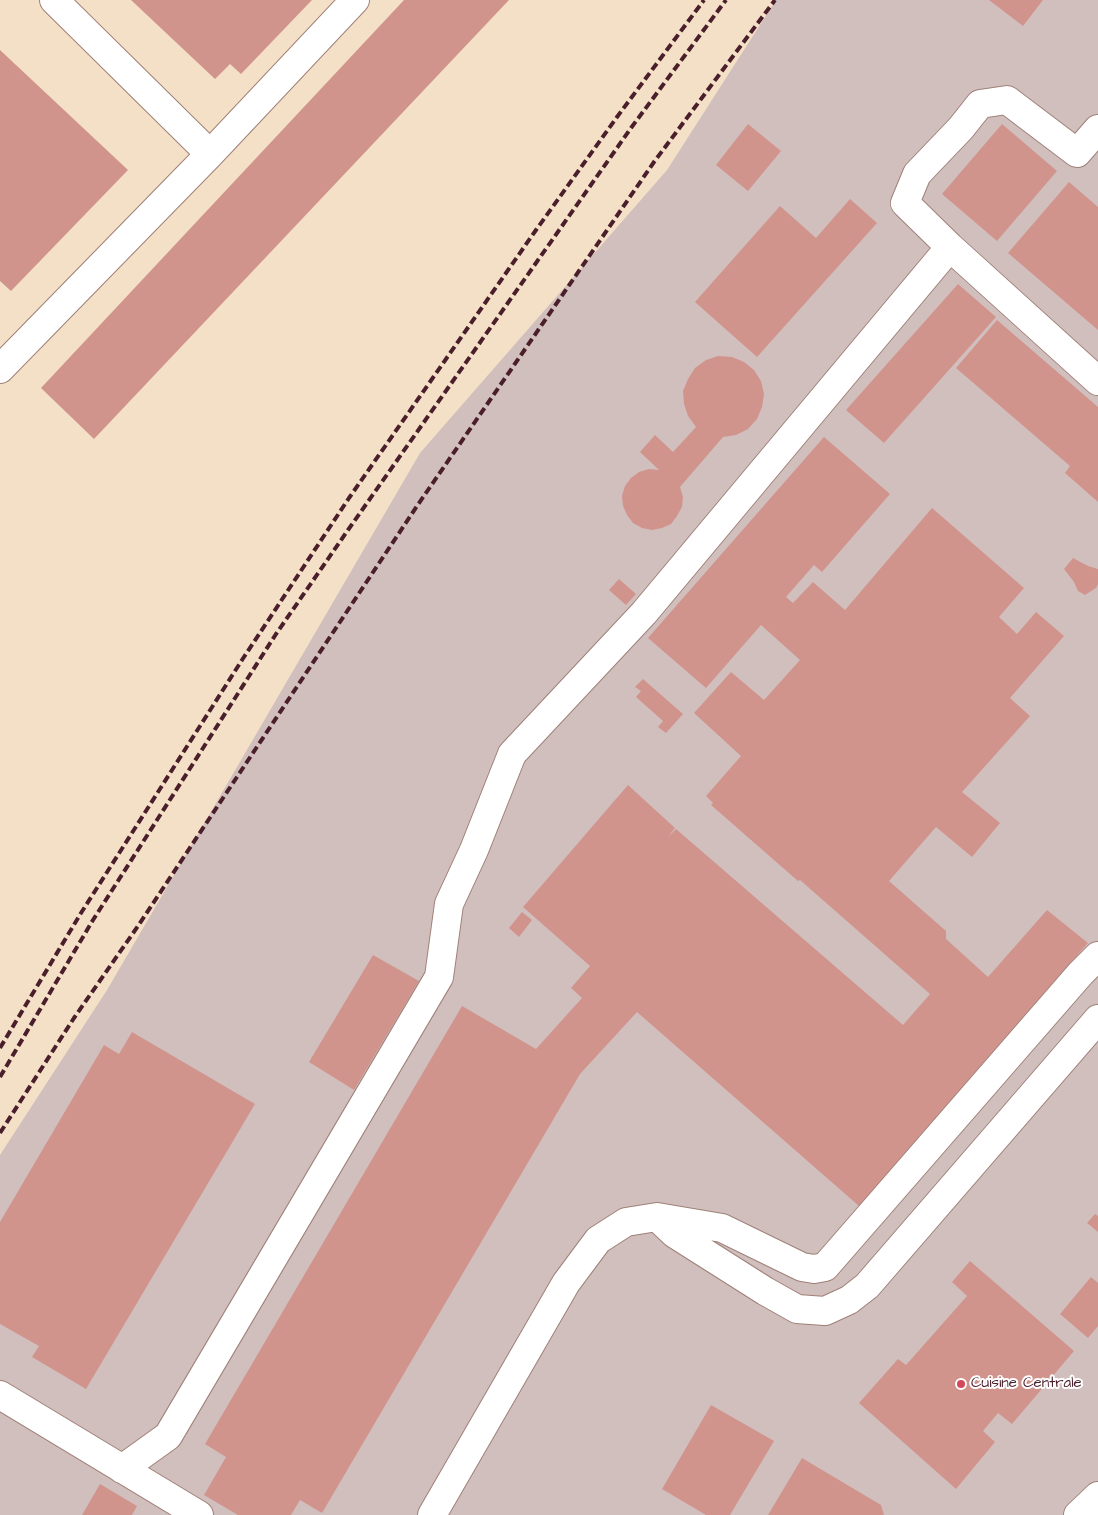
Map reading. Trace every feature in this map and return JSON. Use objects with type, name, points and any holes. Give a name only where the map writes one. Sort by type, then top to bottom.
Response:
[{"type":"lane","points":[[54,0],[210,154]]},
{"type":"lane","points":[[1,365],[210,154],[356,0]]},
{"type":"lane","points":[[1098,129],[1077,153],[1006,100],[980,104],[961,128],[917,174],[905,203],[950,247],[1098,381]]},
{"type":"lane","points":[[122,1469],[168,1436],[439,977],[449,904],[474,850],[512,754],[644,613],[950,247]]},
{"type":"lane","points":[[432,1515],[566,1283],[598,1240],[626,1222],[657,1217],[722,1228],[802,1267],[814,1270],[825,1268],[1080,974],[1098,956]]},
{"type":"lane","points":[[657,1217],[675,1234],[797,1309],[825,1311],[849,1300],[867,1286],[1098,1019]]},
{"type":"lane","points":[[0,1395],[199,1515]]},
{"type":"lane","points":[[1078,1515],[1098,1496]]},
{"type":"lane","points":[[1088,1515],[1098,1501]]},
{"type":"shaded area","points":[[776,0],[1098,0],[1098,1515],[0,1515],[0,1155],[107,990],[420,453],[667,170]]},
{"type":"building","points":[[131,0],[312,0],[241,74],[230,64],[215,79]]},
{"type":"building","points":[[404,0],[509,0],[94,439],[41,388]]},
{"type":"building","points":[[989,0],[1043,0],[1023,26]]},
{"type":"building","points":[[0,50],[128,170],[11,291],[0,281]]},
{"type":"building","points":[[748,124],[781,151],[748,191],[716,165]]},
{"type":"building","points":[[1002,124],[1057,171],[997,241],[942,194]]},
{"type":"building","points":[[1069,182],[1098,207],[1098,330],[1008,253]]},
{"type":"building","points":[[850,199],[877,223],[757,357],[695,302],[780,206],[816,238]]},
{"type":"building","points":[[958,284],[996,317],[884,443],[846,410]]},
{"type":"building","points":[[997,320],[1098,407],[1098,502],[1065,473],[1070,466],[956,368]]},
{"type":"building","points":[[718,356],[732,357],[744,362],[754,370],[761,381],[764,394],[762,407],[757,419],[748,429],[736,435],[723,437],[680,487],[683,497],[682,507],[671,524],[652,530],[642,528],[633,523],[627,515],[623,506],[622,496],[625,486],[639,472],[649,469],[659,470],[640,452],[655,435],[673,452],[696,427],[688,416],[684,404],[683,391],[695,368],[706,360]]},
{"type":"building","points":[[824,437],[890,494],[822,572],[814,565],[786,597],[793,603],[813,582],[845,610],[932,508],[1024,588],[999,617],[1017,634],[1036,612],[1064,636],[1010,698],[1030,716],[962,792],[1000,823],[972,857],[936,827],[889,881],[946,931],[946,939],[988,977],[1047,910],[1088,943],[859,1206],[637,1012],[580,1074],[322,1513],[300,1500],[291,1515],[238,1515],[204,1495],[226,1457],[205,1444],[462,1006],[536,1049],[582,998],[571,988],[590,966],[523,907],[628,785],[675,828],[668,837],[676,829],[903,1025],[930,994],[711,805],[713,803],[706,796],[741,756],[694,713],[731,672],[764,700],[800,660],[761,625],[706,688],[648,638]]},
{"type":"building","points":[[1073,558],[1098,569],[1098,584],[1096,588],[1085,595],[1078,591],[1064,569]]},
{"type":"building","points":[[619,579],[636,594],[626,605],[609,590]]},
{"type":"building","points":[[643,679],[683,714],[666,733],[658,727],[663,721],[636,697],[641,691],[635,687]]},
{"type":"building","points":[[522,912],[532,920],[519,937],[509,928]]},
{"type":"building","points":[[373,955],[419,981],[354,1090],[309,1062]]},
{"type":"building","points":[[132,1032],[255,1104],[86,1389],[32,1357],[39,1346],[0,1324],[0,1222],[104,1045],[119,1054]]},
{"type":"building","points":[[1095,1214],[1098,1216],[1098,1232],[1087,1223]]},
{"type":"building","name":"Cuisine Centrale","points":[[970,1261],[1074,1351],[1012,1424],[998,1413],[983,1431],[995,1442],[956,1489],[859,1403],[898,1359],[906,1365],[967,1296],[952,1282]]},
{"type":"building","points":[[1091,1277],[1098,1283],[1098,1326],[1088,1338],[1060,1314]]},
{"type":"building","points":[[711,1405],[774,1441],[730,1515],[706,1515],[662,1489]]},
{"type":"building","points":[[802,1458],[881,1505],[884,1515],[768,1515]]},
{"type":"building","points":[[100,1484],[137,1506],[132,1515],[82,1515]]},
{"type":"railway","points":[[0,1048],[81,913],[242,660],[349,498],[536,230],[704,0]]},
{"type":"railway","points":[[0,1077],[93,920],[276,634],[631,128],[726,0]]},
{"type":"railway","points":[[0,1133],[74,1018],[138,926],[417,506],[654,162],[775,0]]},
{"type":"place","name":"Cuisine Centrale","points":[[961,1384]]}]
